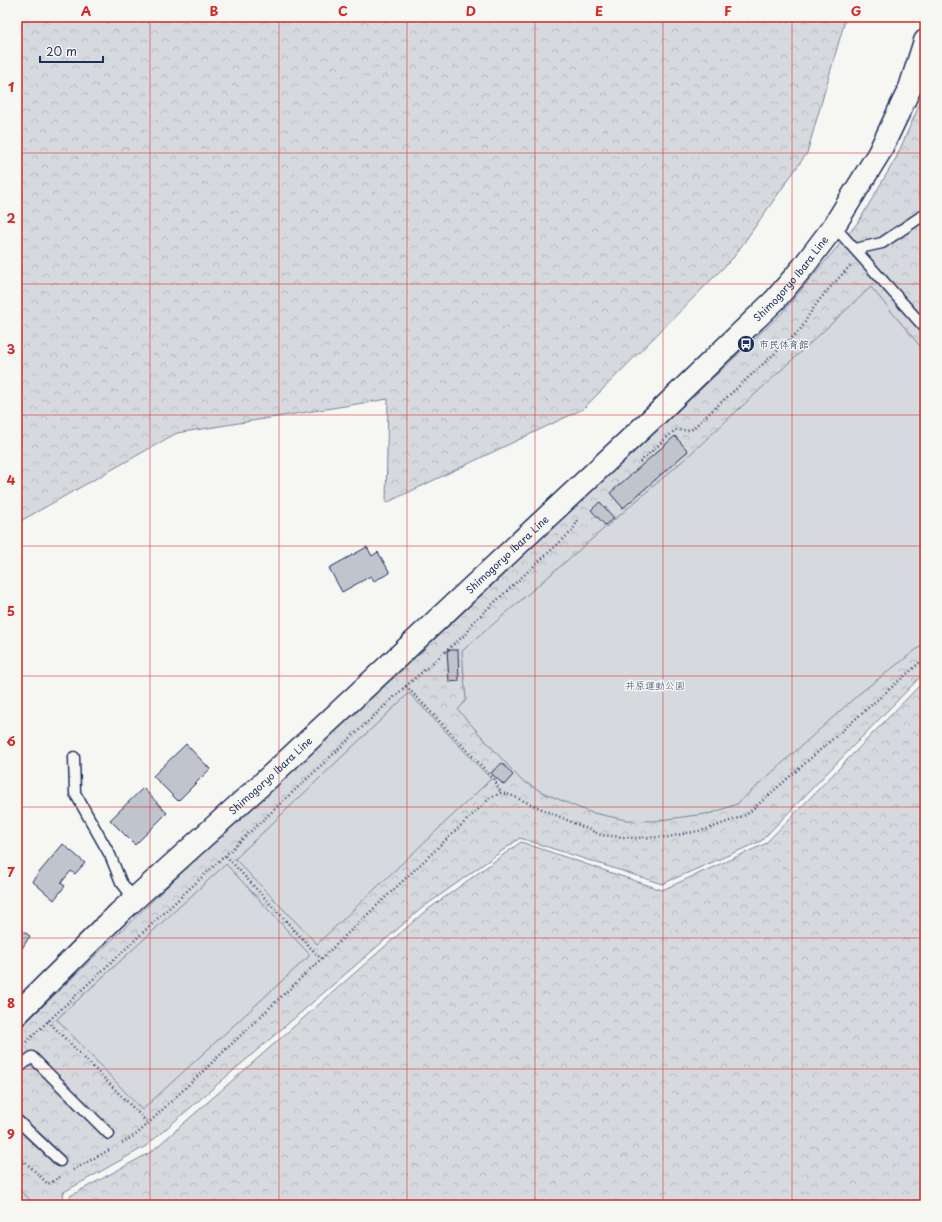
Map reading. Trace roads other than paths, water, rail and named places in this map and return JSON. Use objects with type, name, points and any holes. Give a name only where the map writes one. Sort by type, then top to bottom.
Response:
[{"type":"main road","name":"Shimogoryo Ibara Line","points":[[17,1014],[119,913],[656,415],[775,300],[803,267],[839,231],[910,88],[925,41]]},
{"type":"lane","points":[[856,250],[882,243],[925,214]]},
{"type":"lane","points":[[839,231],[925,328]]},
{"type":"lane","points":[[74,757],[75,793],[110,855],[121,882],[134,900]]},
{"type":"lane","points":[[17,1069],[32,1057],[109,1134]]},
{"type":"lane","points":[[17,1120],[60,1161]]},
{"type":"place","name":"市民体育館","points":[[746,344]]},
{"type":"park label","name":"井原運動公園","points":[[655,685]]}]
